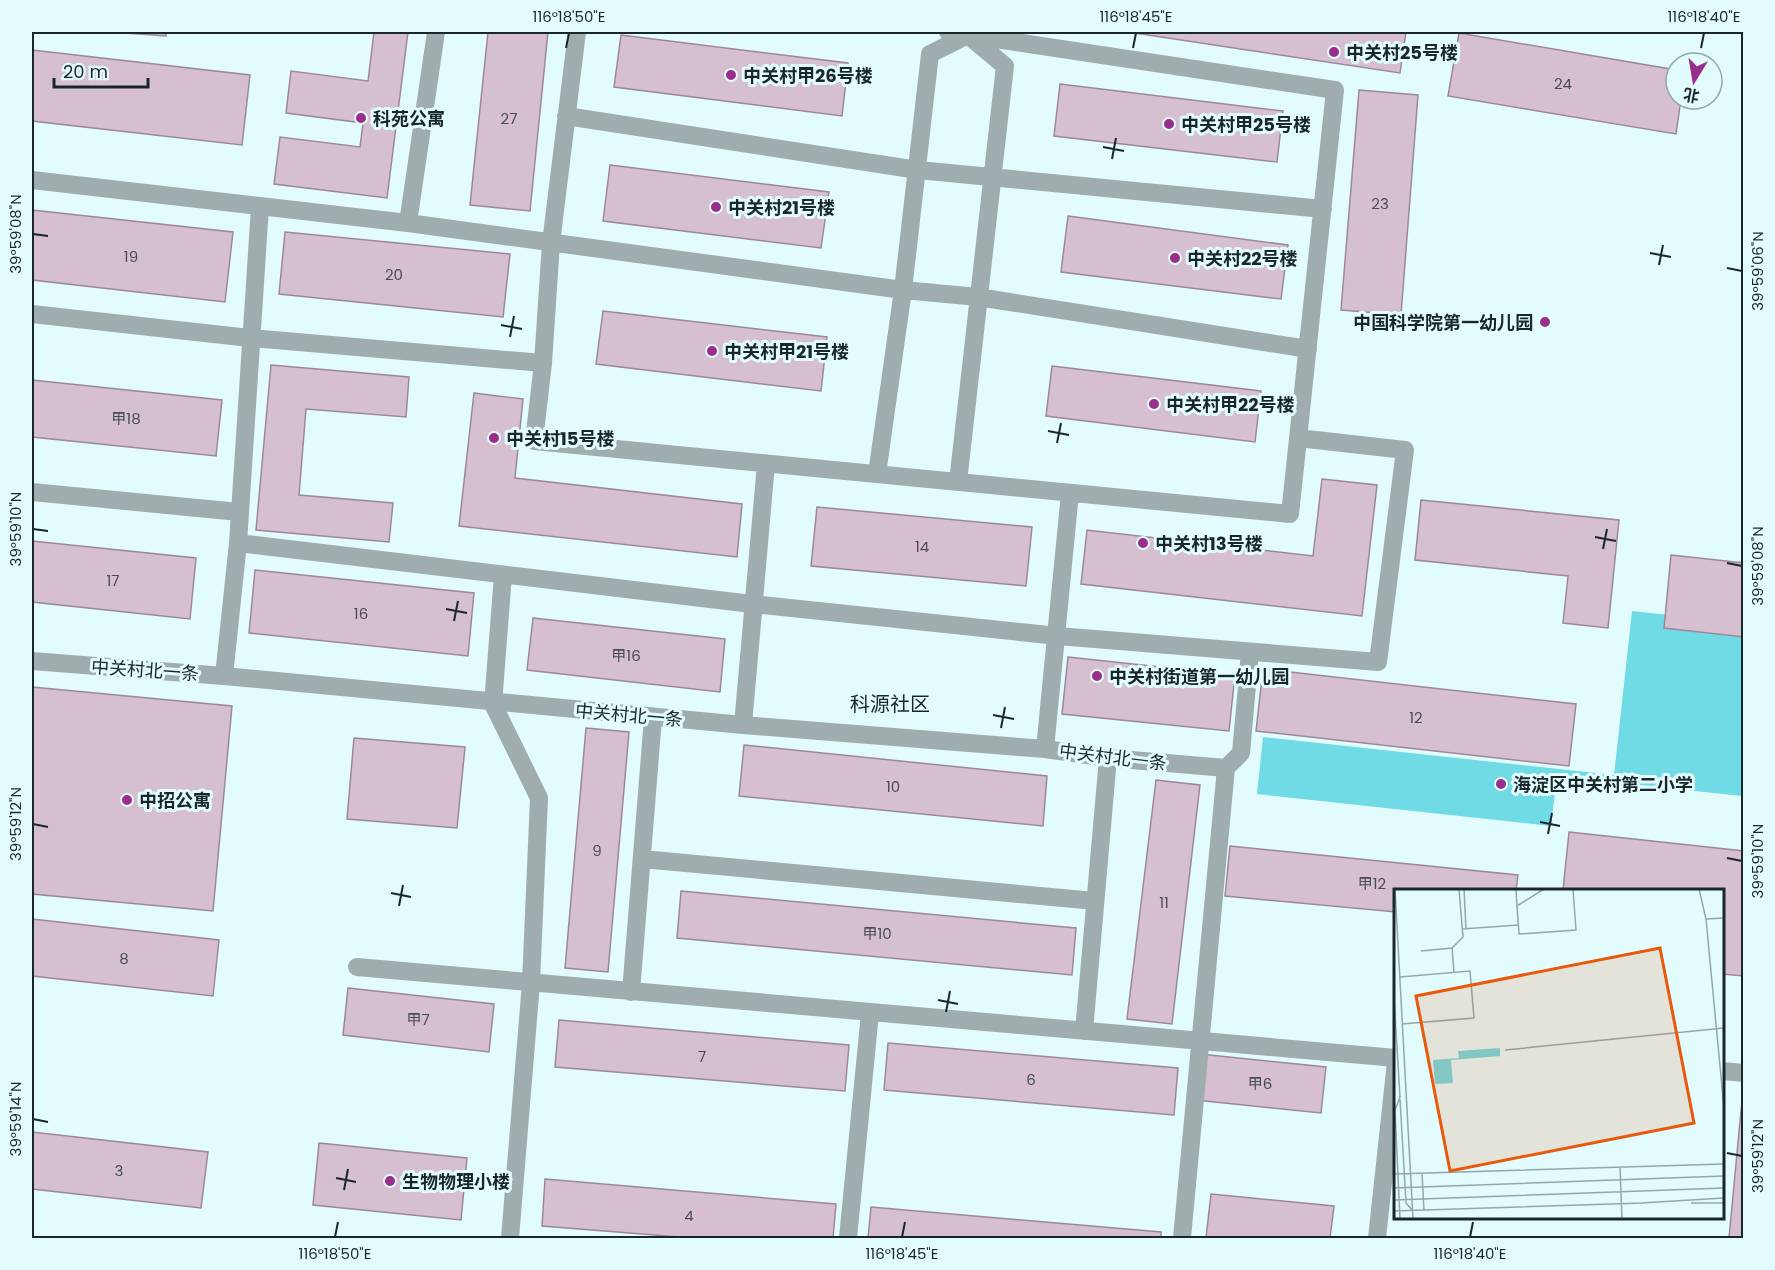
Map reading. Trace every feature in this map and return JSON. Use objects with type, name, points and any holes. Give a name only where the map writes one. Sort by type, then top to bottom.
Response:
[{"type":"street","points":[[408,223],[436,32]]},
{"type":"street","points":[[577,32],[551,243],[543,363],[534,441],[1290,514],[1335,90],[968,33],[948,32]]},
{"type":"street","points":[[877,474],[903,290],[930,54],[968,33]]},
{"type":"street","points":[[958,482],[1005,66],[968,33]]},
{"type":"street","points":[[566,116],[918,170],[1323,209]]},
{"type":"street","points":[[32,180],[408,223],[903,290],[978,297],[1308,349]]},
{"type":"street","points":[[224,676],[238,543],[260,207]]},
{"type":"street","points":[[32,314],[250,338],[543,363]]},
{"type":"street","points":[[238,543],[752,604],[1058,636],[1378,662],[1406,450],[1298,438]]},
{"type":"street","points":[[743,725],[766,464]]},
{"type":"street","points":[[32,492],[239,512]]},
{"type":"street","points":[[1045,749],[1058,636],[1070,493]]},
{"type":"street","points":[[503,575],[493,704],[539,798],[531,983],[510,1239]]},
{"type":"street","points":[[1182,1239],[1226,768],[1241,753],[1250,652]]},
{"type":"street","name":"中关村北一条","points":[[32,661],[224,676],[653,718],[1045,749],[1108,758],[1226,768]]},
{"type":"street","points":[[631,992],[653,718]]},
{"type":"street","points":[[1084,1031],[1108,758]]},
{"type":"street","points":[[642,859],[1095,901]]},
{"type":"street","points":[[357,967],[1394,1060]]},
{"type":"street","points":[[848,1239],[870,1013]]},
{"type":"street","points":[[1377,1239],[1394,1070]]},
{"type":"street","points":[[1724,1071],[1743,1073]]},
{"type":"shaded area","points":[[1632,611],[1743,623],[1741,796],[1557,776],[1551,826],[1257,794],[1263,737],[1614,775]]},
{"type":"building","points":[[111,32],[166,32],[166,36]]},
{"type":"building","name":"科苑公寓","points":[[374,32],[408,32],[387,198],[274,184],[280,137],[360,147],[363,123],[286,113],[291,71],[368,81]]},
{"type":"building","points":[[488,32],[548,32],[530,211],[470,205]]},
{"type":"building","name":"中关村25号楼","points":[[1128,32],[1406,32],[1400,73]]},
{"type":"building","points":[[1459,33],[1664,68],[1664,111],[1679,111],[1676,134],[1448,96]]},
{"type":"building","name":"中关村甲26号楼","points":[[621,35],[848,63],[842,116],[614,87]]},
{"type":"building","points":[[32,50],[250,75],[242,145],[32,121]]},
{"type":"building","name":"中关村甲25号楼","points":[[1060,84],[1283,111],[1277,162],[1054,136]]},
{"type":"building","points":[[1359,90],[1418,95],[1401,315],[1341,310]]},
{"type":"building","name":"中关村21号楼","points":[[610,165],[829,192],[821,248],[603,221]]},
{"type":"building","points":[[32,210],[233,232],[225,302],[32,280]]},
{"type":"building","name":"中关村22号楼","points":[[1068,216],[1288,245],[1281,299],[1061,272]]},
{"type":"building","points":[[285,232],[510,254],[503,317],[279,294]]},
{"type":"building","name":"中关村甲21号楼","points":[[603,311],[827,337],[821,391],[596,364]]},
{"type":"building","points":[[271,365],[409,377],[406,417],[306,409],[299,495],[393,503],[389,542],[256,530]]},
{"type":"building","name":"中关村甲22号楼","points":[[1052,366],[1261,391],[1255,442],[1046,416]]},
{"type":"building","points":[[32,380],[222,400],[216,456],[32,437]]},
{"type":"building","name":"中关村15号楼","points":[[474,393],[523,399],[515,478],[742,504],[737,557],[459,526]]},
{"type":"building","name":"中关村13号楼","points":[[1322,479],[1377,485],[1362,616],[1081,584],[1087,530],[1313,556]]},
{"type":"building","points":[[1421,500],[1619,520],[1608,628],[1563,623],[1568,576],[1415,560]]},
{"type":"building","points":[[817,507],[1032,527],[1026,586],[811,566]]},
{"type":"building","points":[[32,541],[196,558],[190,619],[32,602]]},
{"type":"building","points":[[1671,555],[1744,563],[1744,637],[1664,628]]},
{"type":"building","points":[[255,570],[474,593],[468,656],[249,633]]},
{"type":"building","points":[[533,618],[725,639],[720,692],[527,670]]},
{"type":"building","points":[[1068,657],[1235,675],[1229,731],[1062,714]]},
{"type":"building","points":[[1263,669],[1576,704],[1569,766],[1256,731]]},
{"type":"building","name":"中招公寓","points":[[32,687],[232,706],[213,911],[32,894]]},
{"type":"building","points":[[586,728],[629,732],[608,972],[565,968]]},
{"type":"building","points":[[354,738],[465,747],[457,828],[347,819]]},
{"type":"building","points":[[744,745],[1047,776],[1043,826],[739,796]]},
{"type":"building","points":[[1156,780],[1200,785],[1172,1024],[1127,1019]]},
{"type":"building","points":[[1569,832],[1744,851],[1744,976],[1724,974],[1724,889],[1563,889]]},
{"type":"building","points":[[1230,846],[1518,875],[1516,889],[1394,889],[1394,912],[1225,896]]},
{"type":"building","points":[[681,891],[1076,928],[1072,975],[677,938]]},
{"type":"building","points":[[32,919],[219,940],[213,996],[32,976]]},
{"type":"building","points":[[348,988],[494,1004],[489,1052],[343,1035]]},
{"type":"building","points":[[559,1020],[849,1045],[845,1091],[555,1067]]},
{"type":"building","points":[[888,1043],[1178,1068],[1174,1115],[884,1090]]},
{"type":"building","points":[[1200,1054],[1326,1067],[1321,1113],[1196,1100]]},
{"type":"building","points":[[1743,1090],[1744,1238],[1729,1238]]},
{"type":"building","points":[[32,1132],[208,1152],[201,1208],[32,1189]]},
{"type":"building","name":"生物物理小楼","points":[[319,1143],[467,1158],[461,1220],[313,1205]]},
{"type":"building","points":[[545,1179],[836,1204],[833,1238],[692,1238],[542,1226]]},
{"type":"building","points":[[1211,1194],[1334,1206],[1330,1238],[1206,1238]]},
{"type":"building","points":[[871,1207],[1161,1232],[1161,1238],[868,1238]]},
{"type":"place","name":"中关村25号楼","points":[[1334,52]]},
{"type":"place","name":"中关村甲26号楼","points":[[731,75]]},
{"type":"place","name":"科苑公寓","points":[[361,118]]},
{"type":"place","name":"中关村甲25号楼","points":[[1169,124]]},
{"type":"place","name":"中关村21号楼","points":[[716,207]]},
{"type":"place","name":"中关村22号楼","points":[[1175,258]]},
{"type":"place","name":"中国科学院第一幼儿园","points":[[1545,322]]},
{"type":"place","name":"中关村甲21号楼","points":[[712,351]]},
{"type":"place","name":"中关村甲22号楼","points":[[1154,404]]},
{"type":"place","name":"中关村15号楼","points":[[494,438]]},
{"type":"place","name":"中关村13号楼","points":[[1143,543]]},
{"type":"place","name":"中关村街道第一幼儿园","points":[[1097,676]]},
{"type":"place","name":"海淀区中关村第二小学","points":[[1501,784]]},
{"type":"place","name":"中招公寓","points":[[127,800]]},
{"type":"place","name":"生物物理小楼","points":[[390,1181]]},
{"type":"district","name":"科源社区","points":[[890,704]]}]
